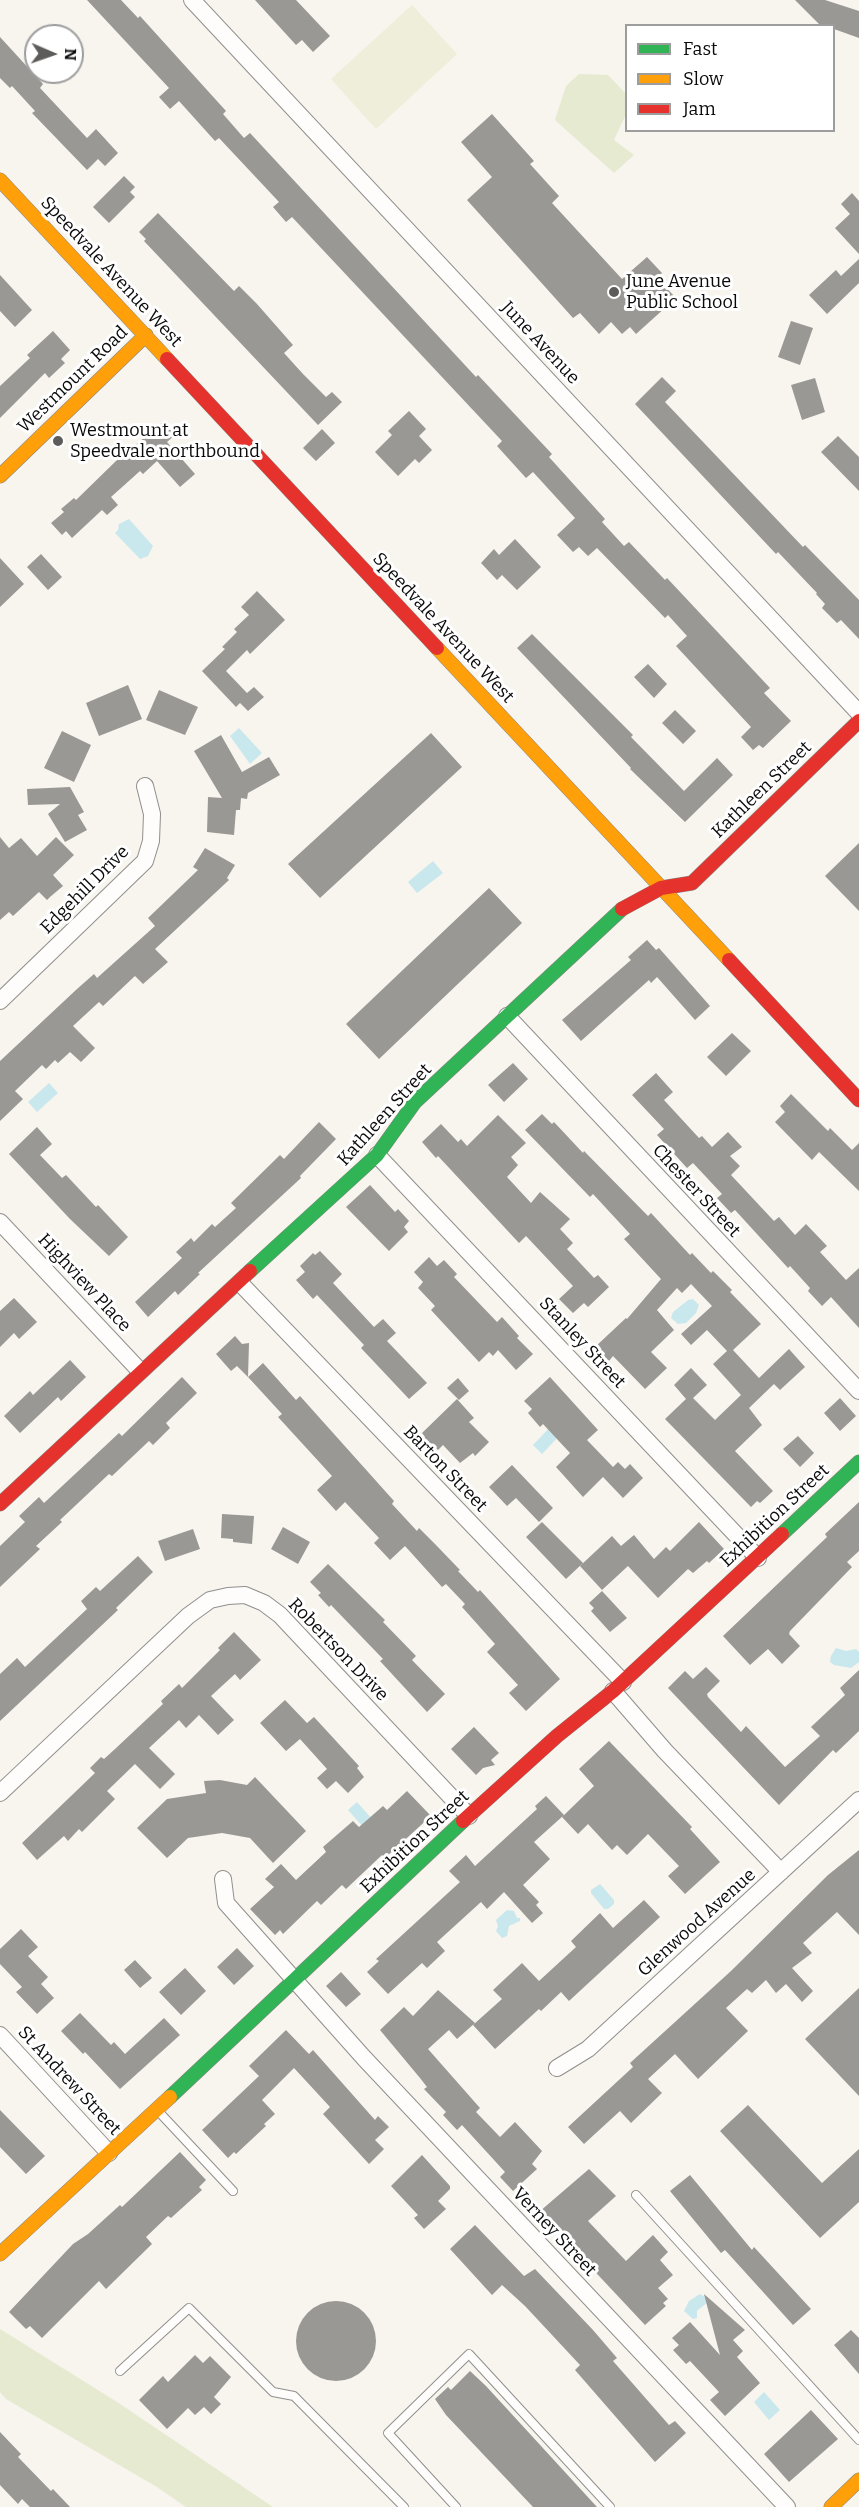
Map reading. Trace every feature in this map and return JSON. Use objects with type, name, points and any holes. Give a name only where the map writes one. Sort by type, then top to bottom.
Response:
[{"type":"street","name":"June Avenue","points":[[192,0],[859,712]]},
{"type":"street","name":"Speedvale Avenue West","points":[[0,180],[859,1100]]},
{"type":"street","name":"Westmount Road","points":[[0,476],[146,335]]},
{"type":"street","name":"Kathleen Street","points":[[0,1504],[140,1371],[240,1283],[377,1155],[415,1102],[625,906],[661,888],[692,883],[859,722]]},
{"type":"street","name":"Edgehill Drive","points":[[0,1001],[145,861],[151,841],[152,814],[145,786]]},
{"type":"street","name":"Chester Street","points":[[507,1016],[859,1391]]},
{"type":"street","name":"Stanley Street","points":[[377,1155],[758,1558]]},
{"type":"street","name":"Highview Place","points":[[0,1222],[140,1371]]},
{"type":"street","name":"Barton Street","points":[[240,1283],[618,1687],[666,1751],[782,1872]]},
{"type":"street","name":"Exhibition Street","points":[[0,2253],[295,1981],[469,1816],[557,1736],[618,1687],[859,1462]]},
{"type":"street","name":"Robertson Drive","points":[[0,1793],[188,1616],[210,1600],[245,1595],[264,1603],[280,1615],[469,1816]]},
{"type":"street","name":"Glenwood Avenue","points":[[557,2068],[588,2049],[859,1800]]},
{"type":"street","name":"Verney Street","points":[[224,1879],[226,1903],[364,2058],[787,2507]]},
{"type":"street","name":"St Andrew Street","points":[[0,2035],[109,2153]]},
{"type":"street","points":[[831,2507],[859,2480]]},
{"type":"lane","points":[[156,2109],[233,2191]]},
{"type":"lane","points":[[636,2195],[859,2440]]},
{"type":"lane","points":[[120,2371],[189,2308],[273,2392],[294,2396],[404,2507]]},
{"type":"lane","points":[[456,2507],[388,2433],[469,2354],[610,2507]]},
{"type":"green space","points":[[412,5],[457,54],[376,129],[331,79]]},
{"type":"green space","points":[[579,74],[608,75],[625,93],[625,116],[614,140],[634,155],[614,173],[555,120],[566,86]]},
{"type":"green space","points":[[0,2329],[117,2402],[273,2507],[186,2507],[157,2487],[6,2399],[0,2392]]},
{"type":"water","points":[[129,519],[153,546],[148,556],[140,559],[115,533],[119,524]]},
{"type":"water","points":[[239,728],[262,753],[250,764],[230,736]]},
{"type":"water","points":[[433,861],[443,873],[417,893],[408,882]]},
{"type":"water","points":[[49,1083],[58,1093],[37,1112],[28,1102]]},
{"type":"water","points":[[693,1299],[699,1305],[696,1313],[686,1323],[678,1324],[671,1318],[673,1312],[688,1300]]},
{"type":"water","points":[[551,1426],[560,1435],[542,1454],[533,1445]]},
{"type":"water","points":[[836,1648],[846,1651],[856,1649],[859,1652],[859,1662],[851,1668],[834,1665],[830,1662]]},
{"type":"water","points":[[357,1802],[372,1819],[363,1827],[348,1810]]},
{"type":"water","points":[[600,1884],[614,1900],[614,1904],[608,1909],[604,1909],[591,1893],[591,1890]]},
{"type":"water","points":[[507,1910],[514,1911],[520,1921],[509,1926],[507,1936],[502,1938],[496,1931],[498,1926],[496,1920]]},
{"type":"water","points":[[700,2294],[707,2298],[708,2302],[697,2311],[697,2318],[693,2319],[684,2311],[689,2301]]},
{"type":"water","points":[[764,2392],[780,2410],[769,2420],[754,2402]]},
{"type":"building","points":[[87,0],[121,0],[138,18],[140,16],[226,111],[223,114],[244,138],[250,133],[476,377],[478,375],[552,454],[549,457],[605,519],[602,522],[624,546],[629,542],[665,580],[667,578],[770,688],[764,693],[791,721],[763,748],[759,745],[753,750],[741,737],[751,727],[676,646],[687,636],[668,615],[665,618],[597,548],[588,556],[579,547],[573,552],[557,535],[575,518],[533,472],[526,478],[497,446],[502,441],[292,217],[286,222],[273,207],[279,202],[219,138],[215,141],[179,101],[170,109],[159,97],[169,88]]},
{"type":"building","points":[[255,0],[296,0],[330,36],[313,52],[302,40],[296,45]]},
{"type":"building","points":[[795,0],[825,0],[859,11],[859,38],[835,29],[835,24],[819,24]]},
{"type":"building","points":[[0,37],[24,63],[24,84],[43,84],[40,88],[87,138],[96,129],[118,153],[105,166],[98,159],[87,170],[32,113],[35,111],[12,86],[10,88],[0,78]]},
{"type":"building","points":[[492,114],[534,161],[530,164],[559,196],[552,203],[622,279],[647,257],[662,273],[657,278],[676,298],[636,334],[630,327],[622,334],[611,322],[599,334],[580,313],[573,318],[467,200],[492,177],[461,142]]},
{"type":"building","points":[[124,176],[135,187],[130,192],[135,197],[109,223],[93,207]]},
{"type":"building","points":[[852,193],[859,201],[859,254],[835,228],[850,214],[841,204]]},
{"type":"building","points":[[158,213],[234,291],[239,286],[257,304],[293,345],[284,353],[303,374],[326,397],[332,392],[342,402],[318,425],[144,241],[146,239],[139,232]]},
{"type":"building","points":[[859,259],[859,283],[827,314],[809,295],[836,270],[841,276]]},
{"type":"building","points":[[0,275],[32,310],[15,327],[0,311]]},
{"type":"building","points":[[791,321],[813,328],[800,365],[778,357]]},
{"type":"building","points":[[53,331],[70,350],[61,359],[65,363],[49,378],[45,373],[0,418],[0,386],[30,358],[27,355]]},
{"type":"building","points":[[662,377],[676,391],[665,402],[803,547],[805,545],[859,600],[859,639],[841,620],[837,623],[822,608],[825,604],[817,593],[778,552],[776,554],[635,404]]},
{"type":"building","points":[[815,378],[825,412],[802,420],[791,385]]},
{"type":"building","points":[[409,411],[426,429],[419,436],[432,450],[419,463],[415,459],[398,476],[375,452],[392,435],[388,431]]},
{"type":"building","points":[[163,422],[175,435],[167,442],[195,474],[180,487],[157,461],[143,474],[140,471],[111,497],[118,505],[107,515],[102,510],[72,538],[66,531],[62,535],[51,523],[64,512],[61,509],[74,498],[76,500],[116,461]]},
{"type":"building","points":[[322,429],[335,443],[316,461],[303,448]]},
{"type":"building","points":[[838,436],[859,457],[859,491],[821,452]]},
{"type":"building","points":[[515,539],[541,567],[517,590],[502,575],[497,580],[481,563],[494,549],[499,555]]},
{"type":"building","points":[[41,554],[62,577],[48,590],[27,567]]},
{"type":"building","points":[[0,558],[24,584],[0,607]]},
{"type":"building","points":[[257,591],[285,620],[250,654],[247,650],[226,671],[247,693],[254,687],[264,697],[248,711],[240,703],[236,707],[202,671],[225,649],[222,647],[237,632],[234,629],[249,615],[241,607]]},
{"type":"building","points":[[532,634],[633,735],[631,737],[684,791],[717,758],[733,775],[685,822],[630,769],[517,648]]},
{"type":"building","points":[[648,664],[667,684],[654,698],[634,677]]},
{"type":"building","points":[[128,685],[142,719],[99,736],[86,703]]},
{"type":"building","points":[[159,690],[198,707],[185,735],[146,720]]},
{"type":"building","points":[[675,710],[696,731],[683,744],[662,723]]},
{"type":"building","points":[[62,731],[91,745],[74,782],[44,768]]},
{"type":"building","points":[[431,733],[462,767],[320,898],[288,864]]},
{"type":"building","points":[[221,735],[242,772],[269,757],[280,775],[248,793],[247,799],[241,798],[240,810],[236,810],[234,835],[207,832],[208,797],[222,798],[194,751]]},
{"type":"building","points":[[70,787],[84,812],[78,815],[87,830],[65,842],[48,814],[60,804],[28,805],[27,789]]},
{"type":"building","points":[[0,837],[9,848],[21,838],[37,856],[56,837],[74,855],[53,875],[63,886],[47,900],[39,892],[13,916],[9,912],[0,920]]},
{"type":"building","points":[[859,843],[859,911],[825,876]]},
{"type":"building","points":[[205,848],[235,865],[227,878],[229,880],[155,949],[168,962],[143,984],[135,976],[103,1006],[99,1002],[73,1026],[95,1048],[81,1062],[70,1052],[58,1063],[55,1060],[46,1069],[42,1065],[15,1091],[23,1099],[0,1121],[0,1061],[94,974],[97,978],[155,926],[148,918],[198,870],[193,867]]},
{"type":"building","points":[[489,888],[522,923],[379,1059],[346,1024]]},
{"type":"building","points":[[647,940],[656,950],[659,948],[710,1006],[695,1020],[657,977],[651,983],[649,980],[581,1041],[562,1020],[631,960],[628,957]]},
{"type":"building","points":[[732,1033],[751,1051],[726,1076],[707,1057]]},
{"type":"building","points":[[513,1063],[528,1079],[504,1102],[488,1085]]},
{"type":"building","points":[[656,1073],[673,1092],[664,1100],[699,1138],[702,1136],[712,1147],[728,1132],[742,1147],[730,1156],[740,1166],[731,1175],[774,1221],[779,1217],[795,1235],[806,1224],[827,1246],[820,1252],[846,1280],[859,1268],[859,1328],[831,1297],[822,1306],[808,1291],[810,1288],[790,1266],[788,1268],[735,1210],[731,1213],[717,1198],[722,1194],[693,1163],[687,1168],[657,1135],[664,1129],[632,1095]]},
{"type":"building","points":[[791,1094],[828,1131],[830,1128],[852,1150],[859,1143],[859,1191],[819,1152],[812,1160],[775,1122],[785,1112],[780,1106]]},
{"type":"building","points":[[542,1114],[552,1124],[554,1122],[648,1216],[651,1213],[690,1255],[692,1253],[711,1273],[713,1271],[761,1324],[733,1350],[759,1378],[789,1349],[805,1367],[780,1390],[774,1384],[749,1408],[762,1425],[735,1451],[773,1491],[760,1503],[757,1501],[751,1507],[665,1419],[686,1399],[674,1385],[691,1368],[707,1385],[693,1398],[715,1420],[741,1395],[713,1364],[727,1351],[707,1330],[691,1345],[681,1334],[712,1306],[691,1284],[682,1293],[677,1288],[657,1310],[674,1330],[651,1352],[667,1368],[645,1389],[613,1356],[609,1361],[595,1347],[627,1319],[661,1279],[624,1239],[630,1234],[593,1194],[590,1197],[525,1130]]},
{"type":"building","points":[[498,1115],[526,1143],[511,1157],[518,1165],[507,1177],[531,1203],[540,1192],[570,1219],[560,1229],[573,1243],[567,1249],[594,1278],[598,1275],[609,1287],[588,1307],[584,1303],[573,1313],[559,1299],[573,1286],[526,1236],[519,1243],[438,1156],[436,1158],[422,1142],[441,1124],[458,1142],[461,1139],[467,1146]]},
{"type":"building","points":[[319,1122],[336,1139],[300,1176],[301,1178],[198,1273],[200,1274],[178,1295],[175,1291],[148,1317],[135,1302],[182,1258],[176,1252],[191,1238],[194,1242],[212,1224],[215,1227],[236,1208],[231,1203],[280,1155],[284,1159]]},
{"type":"building","points":[[37,1127],[52,1144],[40,1155],[62,1178],[66,1175],[128,1237],[109,1256],[70,1219],[9,1154]]},
{"type":"building","points":[[370,1185],[395,1212],[398,1209],[409,1221],[404,1227],[408,1232],[389,1251],[346,1207]]},
{"type":"building","points":[[320,1251],[342,1274],[333,1283],[374,1327],[383,1319],[396,1333],[387,1341],[427,1383],[409,1399],[361,1348],[364,1345],[317,1295],[313,1299],[296,1280],[305,1272],[300,1266],[313,1253],[315,1255]]},
{"type":"building","points":[[429,1257],[437,1266],[444,1260],[457,1274],[454,1277],[497,1322],[502,1317],[519,1336],[517,1338],[533,1354],[516,1370],[498,1350],[493,1356],[489,1352],[479,1362],[431,1310],[435,1306],[418,1288],[423,1282],[414,1272]]},
{"type":"building","points":[[14,1298],[37,1322],[19,1339],[14,1333],[0,1347],[0,1311]]},
{"type":"building","points":[[235,1336],[242,1344],[249,1343],[248,1377],[237,1366],[231,1371],[216,1354]]},
{"type":"building","points":[[70,1360],[86,1377],[61,1401],[58,1397],[20,1433],[4,1416],[30,1391],[33,1395]]},
{"type":"building","points":[[263,1363],[296,1400],[300,1396],[394,1501],[392,1504],[417,1531],[419,1528],[435,1544],[478,1592],[480,1590],[560,1679],[526,1711],[509,1693],[518,1685],[487,1652],[495,1644],[462,1607],[465,1604],[446,1584],[442,1587],[405,1546],[390,1560],[374,1543],[379,1538],[345,1502],[336,1511],[317,1490],[332,1476],[278,1417],[282,1414],[248,1377]]},
{"type":"building","points":[[182,1377],[197,1393],[166,1423],[170,1428],[153,1445],[149,1441],[112,1476],[109,1474],[60,1520],[62,1522],[36,1546],[40,1549],[0,1587],[0,1546],[25,1522],[19,1516],[39,1497],[44,1503],[119,1433],[122,1436]]},
{"type":"building","points":[[550,1377],[598,1430],[587,1440],[613,1467],[618,1462],[625,1469],[630,1464],[643,1478],[623,1498],[603,1477],[583,1497],[556,1467],[570,1453],[543,1424],[540,1427],[528,1413],[532,1409],[524,1401]]},
{"type":"building","points":[[458,1378],[469,1391],[459,1400],[447,1388]]},
{"type":"building","points":[[840,1398],[856,1416],[840,1431],[824,1413]]},
{"type":"building","points":[[457,1399],[474,1418],[469,1422],[489,1442],[475,1456],[473,1453],[460,1463],[443,1445],[438,1450],[435,1447],[431,1451],[422,1441],[425,1437],[422,1433]]},
{"type":"building","points":[[798,1436],[814,1453],[800,1467],[783,1449]]},
{"type":"building","points":[[512,1465],[553,1508],[539,1522],[516,1498],[507,1506],[489,1487]]},
{"type":"building","points":[[859,1502],[859,1551],[847,1562],[852,1567],[790,1631],[789,1634],[800,1646],[782,1664],[768,1649],[750,1665],[723,1636],[827,1537],[825,1534]]},
{"type":"building","points":[[222,1514],[254,1516],[252,1544],[221,1538]]},
{"type":"building","points":[[542,1522],[583,1563],[566,1579],[526,1537]]},
{"type":"building","points":[[699,1522],[724,1549],[709,1563],[707,1561],[693,1573],[688,1569],[658,1598],[628,1566],[602,1590],[580,1566],[612,1536],[621,1546],[634,1535],[654,1559],[666,1547],[670,1551]]},
{"type":"building","points":[[283,1527],[310,1542],[298,1564],[271,1549]]},
{"type":"building","points":[[193,1529],[200,1549],[165,1561],[158,1541]]},
{"type":"building","points":[[138,1556],[153,1572],[116,1608],[118,1610],[0,1721],[0,1674],[17,1658],[25,1667],[87,1609],[81,1601],[96,1587],[100,1591]]},
{"type":"building","points":[[328,1564],[385,1620],[383,1622],[416,1656],[412,1660],[445,1694],[427,1712],[380,1661],[383,1659],[331,1605],[329,1607],[318,1595],[321,1593],[310,1582]]},
{"type":"building","points":[[602,1591],[627,1618],[610,1632],[591,1611],[594,1608],[589,1603]]},
{"type":"building","points":[[234,1632],[261,1660],[240,1680],[235,1674],[211,1696],[234,1720],[218,1735],[199,1715],[186,1728],[179,1720],[149,1748],[175,1774],[160,1789],[135,1764],[107,1791],[115,1799],[82,1832],[79,1829],[68,1841],[64,1836],[37,1860],[22,1843],[95,1773],[90,1768],[101,1757],[104,1759],[115,1749],[163,1704],[161,1701],[179,1684],[182,1688],[220,1650],[218,1648]]},
{"type":"building","points":[[706,1667],[720,1681],[707,1694],[708,1697],[741,1732],[746,1726],[785,1767],[820,1736],[811,1727],[845,1695],[840,1688],[859,1670],[859,1731],[836,1753],[833,1750],[779,1805],[668,1688],[685,1671],[693,1679]]},
{"type":"building","points":[[285,1700],[307,1723],[314,1717],[359,1766],[357,1768],[364,1777],[348,1793],[336,1781],[327,1789],[317,1778],[327,1769],[300,1739],[286,1751],[260,1723]]},
{"type":"building","points":[[474,1727],[499,1753],[491,1760],[495,1765],[483,1768],[476,1775],[451,1749]]},
{"type":"building","points":[[609,1741],[692,1827],[690,1829],[720,1862],[685,1894],[668,1876],[679,1866],[648,1834],[627,1855],[617,1845],[612,1850],[588,1824],[578,1834],[562,1817],[594,1786],[579,1769]]},
{"type":"building","points":[[255,1777],[306,1831],[273,1863],[250,1838],[222,1833],[188,1838],[167,1858],[137,1828],[167,1799],[206,1793],[204,1781],[220,1780],[247,1785]]},
{"type":"building","points":[[407,1791],[431,1816],[385,1858],[382,1855],[346,1889],[342,1885],[321,1905],[317,1901],[283,1934],[280,1930],[275,1935],[250,1909],[274,1887],[265,1879],[281,1864],[296,1880],[326,1852],[323,1847],[353,1821],[359,1827],[383,1806],[387,1810]]},
{"type":"building","points":[[546,1796],[564,1815],[534,1842],[550,1859],[523,1885],[539,1902],[536,1905],[543,1913],[532,1923],[504,1892],[487,1909],[481,1902],[437,1942],[445,1951],[427,1968],[422,1963],[388,1994],[367,1972],[379,1961],[376,1959],[460,1882],[449,1871],[466,1855],[475,1866],[537,1809],[535,1806]]},
{"type":"building","points":[[859,1850],[859,1935],[837,1912],[803,1943],[812,1953],[792,1968],[813,1991],[802,2002],[786,1984],[776,1993],[766,1980],[752,1993],[747,1989],[726,2008],[748,2031],[698,2079],[675,2054],[648,2079],[662,2093],[631,2123],[620,2111],[584,2144],[568,2127],[633,2067],[630,2063],[731,1971],[828,1875]]},
{"type":"building","points":[[644,1900],[660,1917],[569,2001],[561,1992],[495,2049],[473,2025],[502,1999],[493,1990],[522,1963],[539,1981],[576,1947],[571,1941],[600,1913],[613,1928]]},
{"type":"building","points":[[21,1929],[38,1947],[28,1956],[48,1977],[41,1984],[54,1998],[37,2014],[16,1992],[22,1987],[0,1964],[0,1949]]},
{"type":"building","points":[[237,1948],[254,1966],[234,1985],[217,1967]]},
{"type":"building","points":[[135,1960],[152,1978],[140,1988],[124,1970]]},
{"type":"building","points":[[185,1968],[206,1991],[181,2015],[159,1992]]},
{"type":"building","points":[[341,1972],[361,1994],[346,2007],[326,1986]]},
{"type":"building","points":[[859,1988],[859,2096],[805,2039]]},
{"type":"building","points":[[438,1990],[475,2023],[457,2039],[449,2030],[428,2049],[480,2108],[476,2112],[500,2137],[515,2122],[542,2151],[532,2164],[537,2169],[513,2191],[500,2177],[505,2172],[462,2125],[457,2130],[443,2115],[446,2112],[424,2089],[427,2087],[380,2030],[404,2007],[413,2016]]},
{"type":"building","points":[[80,2013],[111,2045],[114,2042],[125,2054],[164,2018],[180,2035],[120,2089],[85,2052],[83,2054],[61,2031]]},
{"type":"building","points":[[286,2030],[309,2054],[313,2050],[375,2120],[378,2116],[389,2127],[375,2140],[384,2149],[369,2164],[323,2114],[330,2107],[294,2068],[262,2100],[275,2114],[264,2124],[266,2126],[236,2154],[234,2152],[228,2158],[202,2130],[259,2076],[249,2066]]},
{"type":"building","points":[[748,2105],[822,2183],[859,2149],[859,2202],[820,2238],[720,2131]]},
{"type":"building","points":[[0,2110],[45,2156],[26,2174],[0,2147]]},
{"type":"building","points":[[180,2152],[206,2180],[199,2187],[202,2190],[171,2218],[168,2216],[146,2237],[152,2244],[106,2289],[99,2281],[42,2338],[30,2326],[26,2329],[9,2312],[73,2244],[88,2234],[120,2205],[122,2207]]},
{"type":"building","points":[[422,2155],[450,2186],[450,2189],[438,2201],[446,2209],[424,2229],[414,2218],[418,2215],[391,2186]]},
{"type":"building","points":[[589,2169],[616,2196],[588,2221],[626,2261],[653,2235],[668,2252],[660,2260],[673,2275],[658,2288],[668,2299],[663,2303],[666,2306],[645,2325],[539,2212]]},
{"type":"building","points":[[690,2175],[752,2250],[754,2247],[811,2309],[793,2325],[725,2250],[721,2253],[670,2191]]},
{"type":"building","points":[[475,2225],[524,2276],[535,2269],[593,2330],[617,2358],[613,2361],[669,2425],[675,2421],[686,2433],[655,2462],[575,2370],[580,2365],[525,2306],[502,2285],[492,2295],[450,2249]]},
{"type":"building","points":[[704,2294],[745,2330],[733,2340],[743,2351],[737,2357],[760,2383],[725,2416],[710,2400],[719,2392],[690,2361],[686,2364],[673,2350],[679,2345],[672,2338],[690,2322],[720,2355]]},
{"type":"building","points":[[336,2301],[351,2304],[364,2313],[373,2326],[376,2341],[373,2356],[364,2369],[351,2378],[336,2381],[321,2378],[308,2369],[299,2356],[296,2341],[299,2326],[308,2313],[321,2304]]},
{"type":"building","points":[[851,2330],[859,2338],[859,2374],[834,2345]]},
{"type":"building","points":[[195,2355],[203,2363],[210,2356],[231,2377],[214,2397],[221,2404],[211,2414],[204,2407],[195,2415],[188,2408],[167,2429],[139,2400],[163,2376],[168,2382]]},
{"type":"building","points":[[470,2371],[597,2507],[533,2507],[446,2415],[435,2399],[448,2387],[451,2390]]},
{"type":"building","points":[[811,2410],[838,2439],[789,2482],[764,2454]]},
{"type":"building","points":[[0,2432],[21,2454],[18,2457],[70,2507],[30,2507],[22,2499],[18,2504],[0,2485]]},
{"type":"traffic: fast","points":[[250,1271],[377,1155],[415,1102],[622,909]]},
{"type":"traffic: fast","points":[[782,1534],[859,1462]]},
{"type":"traffic: fast","points":[[170,2097],[463,1821]]},
{"type":"traffic: slow","points":[[0,180],[167,359]]},
{"type":"traffic: slow","points":[[0,476],[146,335]]},
{"type":"traffic: slow","points":[[437,648],[729,960]]},
{"type":"traffic: slow","points":[[0,2254],[170,2097]]},
{"type":"traffic: slow","points":[[831,2507],[859,2480]]},
{"type":"traffic: jam","points":[[167,359],[437,648]]},
{"type":"traffic: jam","points":[[622,909],[661,888],[692,883],[859,721]]},
{"type":"traffic: jam","points":[[729,960],[859,1100]]},
{"type":"traffic: jam","points":[[0,1504],[250,1271]]},
{"type":"traffic: jam","points":[[463,1821],[557,1736],[613,1691],[782,1534]]},
{"type":"place","name":"June Avenue Public School","points":[[614,292]]},
{"type":"place","name":"Westmount at Speedvale northbound","points":[[58,441]]}]
